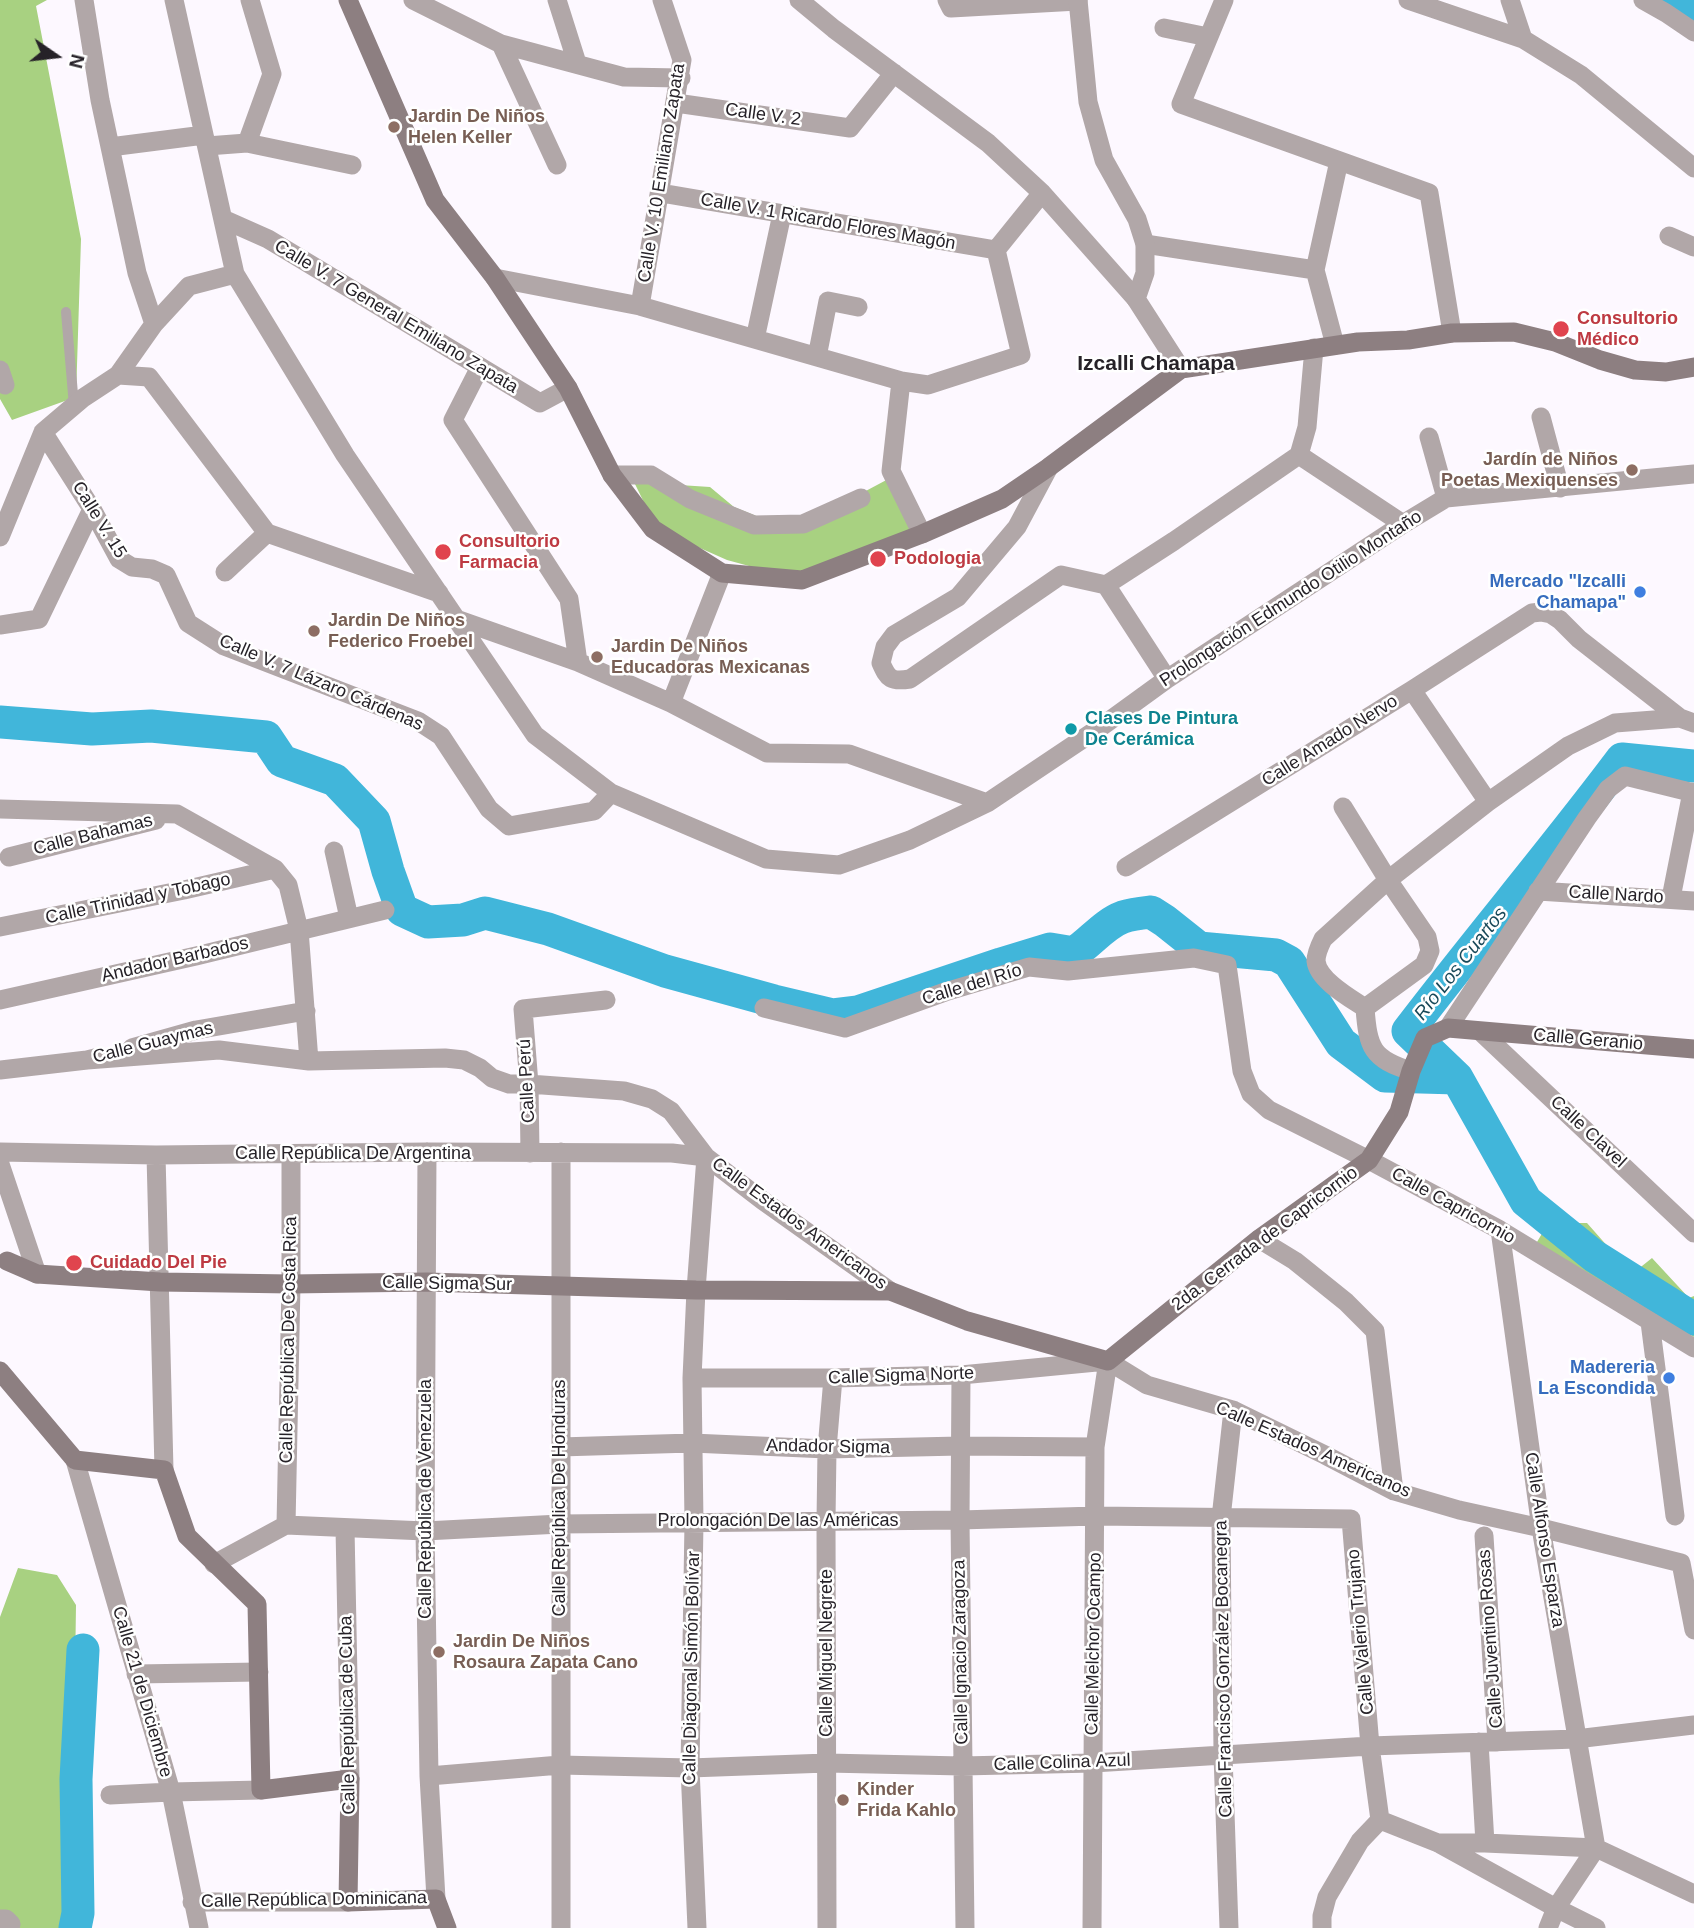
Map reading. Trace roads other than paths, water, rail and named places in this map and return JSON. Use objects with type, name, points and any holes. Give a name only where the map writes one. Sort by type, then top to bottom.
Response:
[{"type":"main road","points":[[348,0],[435,200],[495,278],[568,388],[612,475],[653,529],[722,573],[802,580],[922,534],[1002,499],[1181,369],[1358,342],[1408,340],[1452,333],[1514,332],[1555,342],[1600,360],[1635,370],[1666,372],[1694,367]]},
{"type":"main road","points":[[1448,1028],[1481,1032]]},
{"type":"main road","name":"2da. Cerrada de Capricornio","points":[[1108,1361],[1259,1240],[1368,1160],[1399,1112],[1411,1071],[1425,1038],[1448,1028]]},
{"type":"main road","name":"Calle Geranio","points":[[1481,1032],[1694,1049]]},
{"type":"main road","name":"Calle Sigma Sur","points":[[2,1261],[37,1274],[160,1282],[427,1282],[696,1290],[890,1291]]},
{"type":"main road","name":"Calle Estados Americanos","points":[[890,1291],[967,1321],[1108,1361]]},
{"type":"main road","points":[[0,1371],[75,1460],[164,1469],[187,1536],[257,1604],[261,1790],[350,1779]]},
{"type":"main road","name":"Calle República de Cuba","points":[[348,1902],[350,1779]]},
{"type":"main road","name":"Calle República Dominicana","points":[[348,1902],[436,1899]]},
{"type":"main road","name":"Calle República de Venezuela","points":[[436,1899],[447,1928]]},
{"type":"street","points":[[84,0],[100,100],[137,273],[154,324]]},
{"type":"street","name":"Prolongación Edmundo Otilio Montaño","points":[[174,0],[235,274],[345,455],[535,735],[611,793],[766,859],[839,865],[910,840],[987,803],[1167,679],[1446,498],[1694,474]]},
{"type":"street","points":[[247,143],[272,74],[250,0]]},
{"type":"street","points":[[413,0],[501,44],[624,77],[681,78]]},
{"type":"street","points":[[556,0],[577,63]]},
{"type":"street","name":"Calle V. 10 Emiliano Zapata","points":[[640,306],[681,78],[682,60],[662,0]]},
{"type":"street","points":[[799,0],[834,30],[988,143],[1042,193],[1136,299],[1181,369]]},
{"type":"street","points":[[1224,0],[1181,104],[1429,193],[1452,333]]},
{"type":"street","points":[[1408,0],[1523,39],[1581,75],[1694,168]]},
{"type":"street","points":[[1510,0],[1523,39]]},
{"type":"street","points":[[1643,0],[1694,32]]},
{"type":"street","points":[[949,4],[1078,1],[1088,102],[1104,160],[1137,219],[1145,244],[1145,273],[1136,299]]},
{"type":"street","points":[[1164,28],[1208,37]]},
{"type":"street","points":[[501,44],[557,165]]},
{"type":"street","name":"Calle V. 2","points":[[676,103],[850,128],[894,74]]},
{"type":"street","points":[[110,147],[205,140],[247,143],[352,165]]},
{"type":"street","points":[[1335,345],[1315,270],[1339,161]]},
{"type":"street","name":"Calle V. 1 Ricardo Flores Magón","points":[[661,193],[996,250]]},
{"type":"street","points":[[495,278],[640,306],[901,381],[928,385],[1021,355],[996,250],[1042,193]]},
{"type":"street","points":[[755,339],[782,214]]},
{"type":"street","name":"Calle V. 7 General Emiliano Zapata","points":[[223,219],[268,239],[540,403],[568,388]]},
{"type":"street","points":[[1669,236],[1694,247]]},
{"type":"street","points":[[1145,244],[1315,270]]},
{"type":"street","points":[[0,537],[4,516],[43,432],[118,375],[154,324],[189,286],[235,274]]},
{"type":"street","points":[[817,357],[828,301],[858,307]]},
{"type":"street","points":[[1106,585],[1299,455],[1307,428],[1314,348]]},
{"type":"street","points":[[480,367],[453,420],[569,598],[578,662]]},
{"type":"street","points":[[118,375],[149,377],[267,533],[439,593]]},
{"type":"street","points":[[901,381],[891,471],[922,534]]},
{"type":"street","points":[[1541,417],[1560,488]]},
{"type":"street","name":"Calle V. 15","points":[[43,432],[120,559],[132,568],[152,569],[166,575],[188,622]]},
{"type":"street","points":[[1429,437],[1446,498]]},
{"type":"street","points":[[1299,455],[1403,524]]},
{"type":"street","points":[[1049,467],[1017,527],[958,597],[894,635],[885,647],[881,663],[887,676],[896,681],[910,679],[1061,575],[1106,585],[1167,679]]},
{"type":"street","points":[[612,475],[651,475],[690,499],[754,525],[803,524],[861,498]]},
{"type":"street","points":[[0,625],[39,619],[92,509]]},
{"type":"street","points":[[225,572],[267,533]]},
{"type":"street","points":[[671,703],[722,573]]},
{"type":"street","name":"Calle Amado Nervo","points":[[1126,867],[1532,613],[1541,611],[1560,620],[1579,639],[1687,721]]},
{"type":"street","points":[[456,619],[578,662],[671,703],[766,753],[849,754],[987,803]]},
{"type":"street","name":"Calle V. 7 Lázaro Cárdenas","points":[[188,622],[224,646],[418,721],[441,736],[489,809],[509,826],[594,811],[611,793]]},
{"type":"street","points":[[1412,690],[1488,802]]},
{"type":"street","points":[[1411,1071],[1390,1064],[1375,1051],[1367,1034],[1365,1009],[1327,981],[1316,963],[1323,939],[1388,880],[1488,802],[1568,746],[1615,723],[1687,721]]},
{"type":"street","points":[[1448,1028],[1608,789],[1625,776],[1693,792],[1671,898]]},
{"type":"street","points":[[1343,807],[1427,937],[1430,951],[1424,965],[1365,1009]]},
{"type":"street","points":[[0,808],[177,814],[275,869],[288,886],[299,930],[309,1061]]},
{"type":"street","name":"Calle Bahamas","points":[[9,857],[177,814]]},
{"type":"street","points":[[334,851],[349,918]]},
{"type":"street","name":"Calle Trinidad y Tobago","points":[[0,928],[275,869]]},
{"type":"street","name":"Calle Nardo","points":[[1538,891],[1694,901]]},
{"type":"street","name":"Andador Barbados","points":[[0,1000],[385,910]]},
{"type":"street","name":"Calle del Río","points":[[764,1008],[845,1028],[945,992],[1029,967],[1068,971],[1194,958],[1227,965]]},
{"type":"street","name":"Calle Capricornio","points":[[1227,965],[1242,1071],[1251,1094],[1269,1110],[1500,1230],[1694,1348]]},
{"type":"street","name":"Calle Perú","points":[[530,1153],[529,1084],[523,1009],[606,1000]]},
{"type":"street","name":"Calle Guaymas","points":[[0,1070],[87,1060],[196,1030],[306,1011]]},
{"type":"street","name":"Calle Clavel","points":[[1481,1032],[1694,1233]]},
{"type":"street","name":"Calle Estados Americanos","points":[[87,1060],[219,1050],[309,1061],[445,1058],[464,1060],[492,1078],[509,1084],[624,1091],[652,1099],[671,1111],[706,1157],[890,1291]]},
{"type":"street","name":"Calle República De Argentina","points":[[0,1152],[156,1155],[561,1152],[672,1153],[706,1157]]},
{"type":"street","name":"Calle República De Honduras","points":[[561,1152],[561,1928]]},
{"type":"street","name":"Calle República de Venezuela","points":[[427,1153],[425,1531],[429,1776],[436,1899]]},
{"type":"street","name":"Calle República De Costa Rica","points":[[286,1525],[291,1154]]},
{"type":"street","points":[[156,1155],[164,1469]]},
{"type":"street","name":"Calle Diagonal Simón Bolívar","points":[[696,1928],[690,1768],[694,1521],[692,1378],[706,1157]]},
{"type":"street","points":[[0,1164],[37,1274]]},
{"type":"street","name":"Calle Alfonso Esparza","points":[[1500,1230],[1541,1528],[1596,1848]]},
{"type":"street","points":[[1259,1240],[1295,1261],[1346,1302],[1375,1331],[1394,1491]]},
{"type":"street","points":[[1650,1321],[1675,1516]]},
{"type":"street","name":"Calle Estados Americanos","points":[[1108,1361],[1147,1385],[1233,1410],[1394,1491],[1459,1510],[1678,1562],[1682,1564],[1694,1630]]},
{"type":"street","name":"Calle Sigma Norte","points":[[692,1378],[961,1375],[1108,1361]]},
{"type":"street","name":"Calle Melchor Ocampo","points":[[1092,1928],[1095,1447],[1108,1361]]},
{"type":"street","name":"Calle Ignacio Zaragoza","points":[[961,1375],[965,1928]]},
{"type":"street","name":"Calle Miguel Negrete","points":[[827,1928],[827,1449],[833,1378]]},
{"type":"street","name":"Calle Francisco González Bocanegra","points":[[1229,1928],[1223,1755],[1221,1518],[1233,1410]]},
{"type":"street","name":"Andador Sigma","points":[[560,1447],[692,1443],[827,1449],[1095,1447]]},
{"type":"street","name":"Calle 21 de Diciembre","points":[[75,1460],[171,1792],[199,1928]]},
{"type":"street","name":"Prolongación De las Américas","points":[[286,1525],[425,1531],[694,1521],[960,1520],[1096,1516],[1351,1519]]},
{"type":"street","name":"Calle Valerio Trujano","points":[[1351,1519],[1370,1746],[1380,1821]]},
{"type":"street","points":[[214,1564],[286,1525]]},
{"type":"street","name":"Calle República de Cuba","points":[[345,1528],[350,1779]]},
{"type":"street","name":"Calle Juventino Rosas","points":[[1484,1536],[1488,1742],[1485,1843]]},
{"type":"street","points":[[136,1674],[258,1672]]},
{"type":"street","name":"Calle Colina Azul","points":[[429,1776],[560,1765],[690,1768],[827,1763],[962,1766],[1093,1763],[1370,1746],[1576,1739],[1694,1725]]},
{"type":"street","points":[[110,1795],[261,1790]]},
{"type":"street","points":[[1322,1928],[1327,1898],[1360,1841],[1380,1821],[1438,1843],[1556,1909],[1596,1928]]},
{"type":"street","points":[[1438,1843],[1596,1848],[1694,1894]]},
{"type":"street","points":[[1548,1928],[1556,1909],[1596,1848]]},
{"type":"street","name":"Calle República Dominicana","points":[[192,1902],[348,1902]]},
{"type":"street","points":[[0,1919],[6,1919],[11,1924],[10,1928]]},
{"type":"lane","points":[[66,312],[74,406]]},
{"type":"waterway","name":"Río Los Cuartos","points":[[1668,0],[1694,20]]},
{"type":"waterway","points":[[0,722],[92,729],[151,726],[266,737],[282,761],[335,780],[374,821],[402,910],[428,922],[463,920],[485,913],[548,929],[665,971],[833,1015],[858,1012],[1050,949],[1074,953],[1116,920],[1151,912],[1199,948],[1276,955],[1289,962],[1341,1043],[1385,1076],[1457,1078]]},
{"type":"waterway","name":"Río Los Cuartos","points":[[1694,766],[1622,759],[1408,1031],[1457,1078],[1526,1201],[1594,1256],[1694,1319]]},
{"type":"waterway","points":[[75,1928],[78,1913],[76,1779],[83,1650]]},
{"type":"place","name":"Jardin De Niños Helen Keller","points":[[394,127]]},
{"type":"place","name":"Consultorio Médico","points":[[1561,329]]},
{"type":"place","name":"Jardín de Niños Poetas Mexiquenses","points":[[1632,470]]},
{"type":"place","name":"Consultorio Farmacia","points":[[443,552]]},
{"type":"place","name":"Podologia","points":[[878,559]]},
{"type":"place","name":"Mercado \"Izcalli Chamapa\"","points":[[1640,592]]},
{"type":"place","name":"Jardin De Niños Federico Froebel","points":[[314,631]]},
{"type":"place","name":"Jardin De Niños Educadoras Mexicanas","points":[[597,657]]},
{"type":"place","name":"Clases De Pintura De Cerámica","points":[[1071,729]]},
{"type":"place","name":"Cuidado Del Pie","points":[[74,1263]]},
{"type":"place","name":"Madereria La Escondida","points":[[1669,1378]]},
{"type":"place","name":"Jardin De Niños Rosaura Zapata Cano","points":[[439,1652]]},
{"type":"place","name":"Kinder Frida Kahlo","points":[[843,1800]]},
{"type":"district","name":"Izcalli Chamapa","points":[[1156,364]]}]
